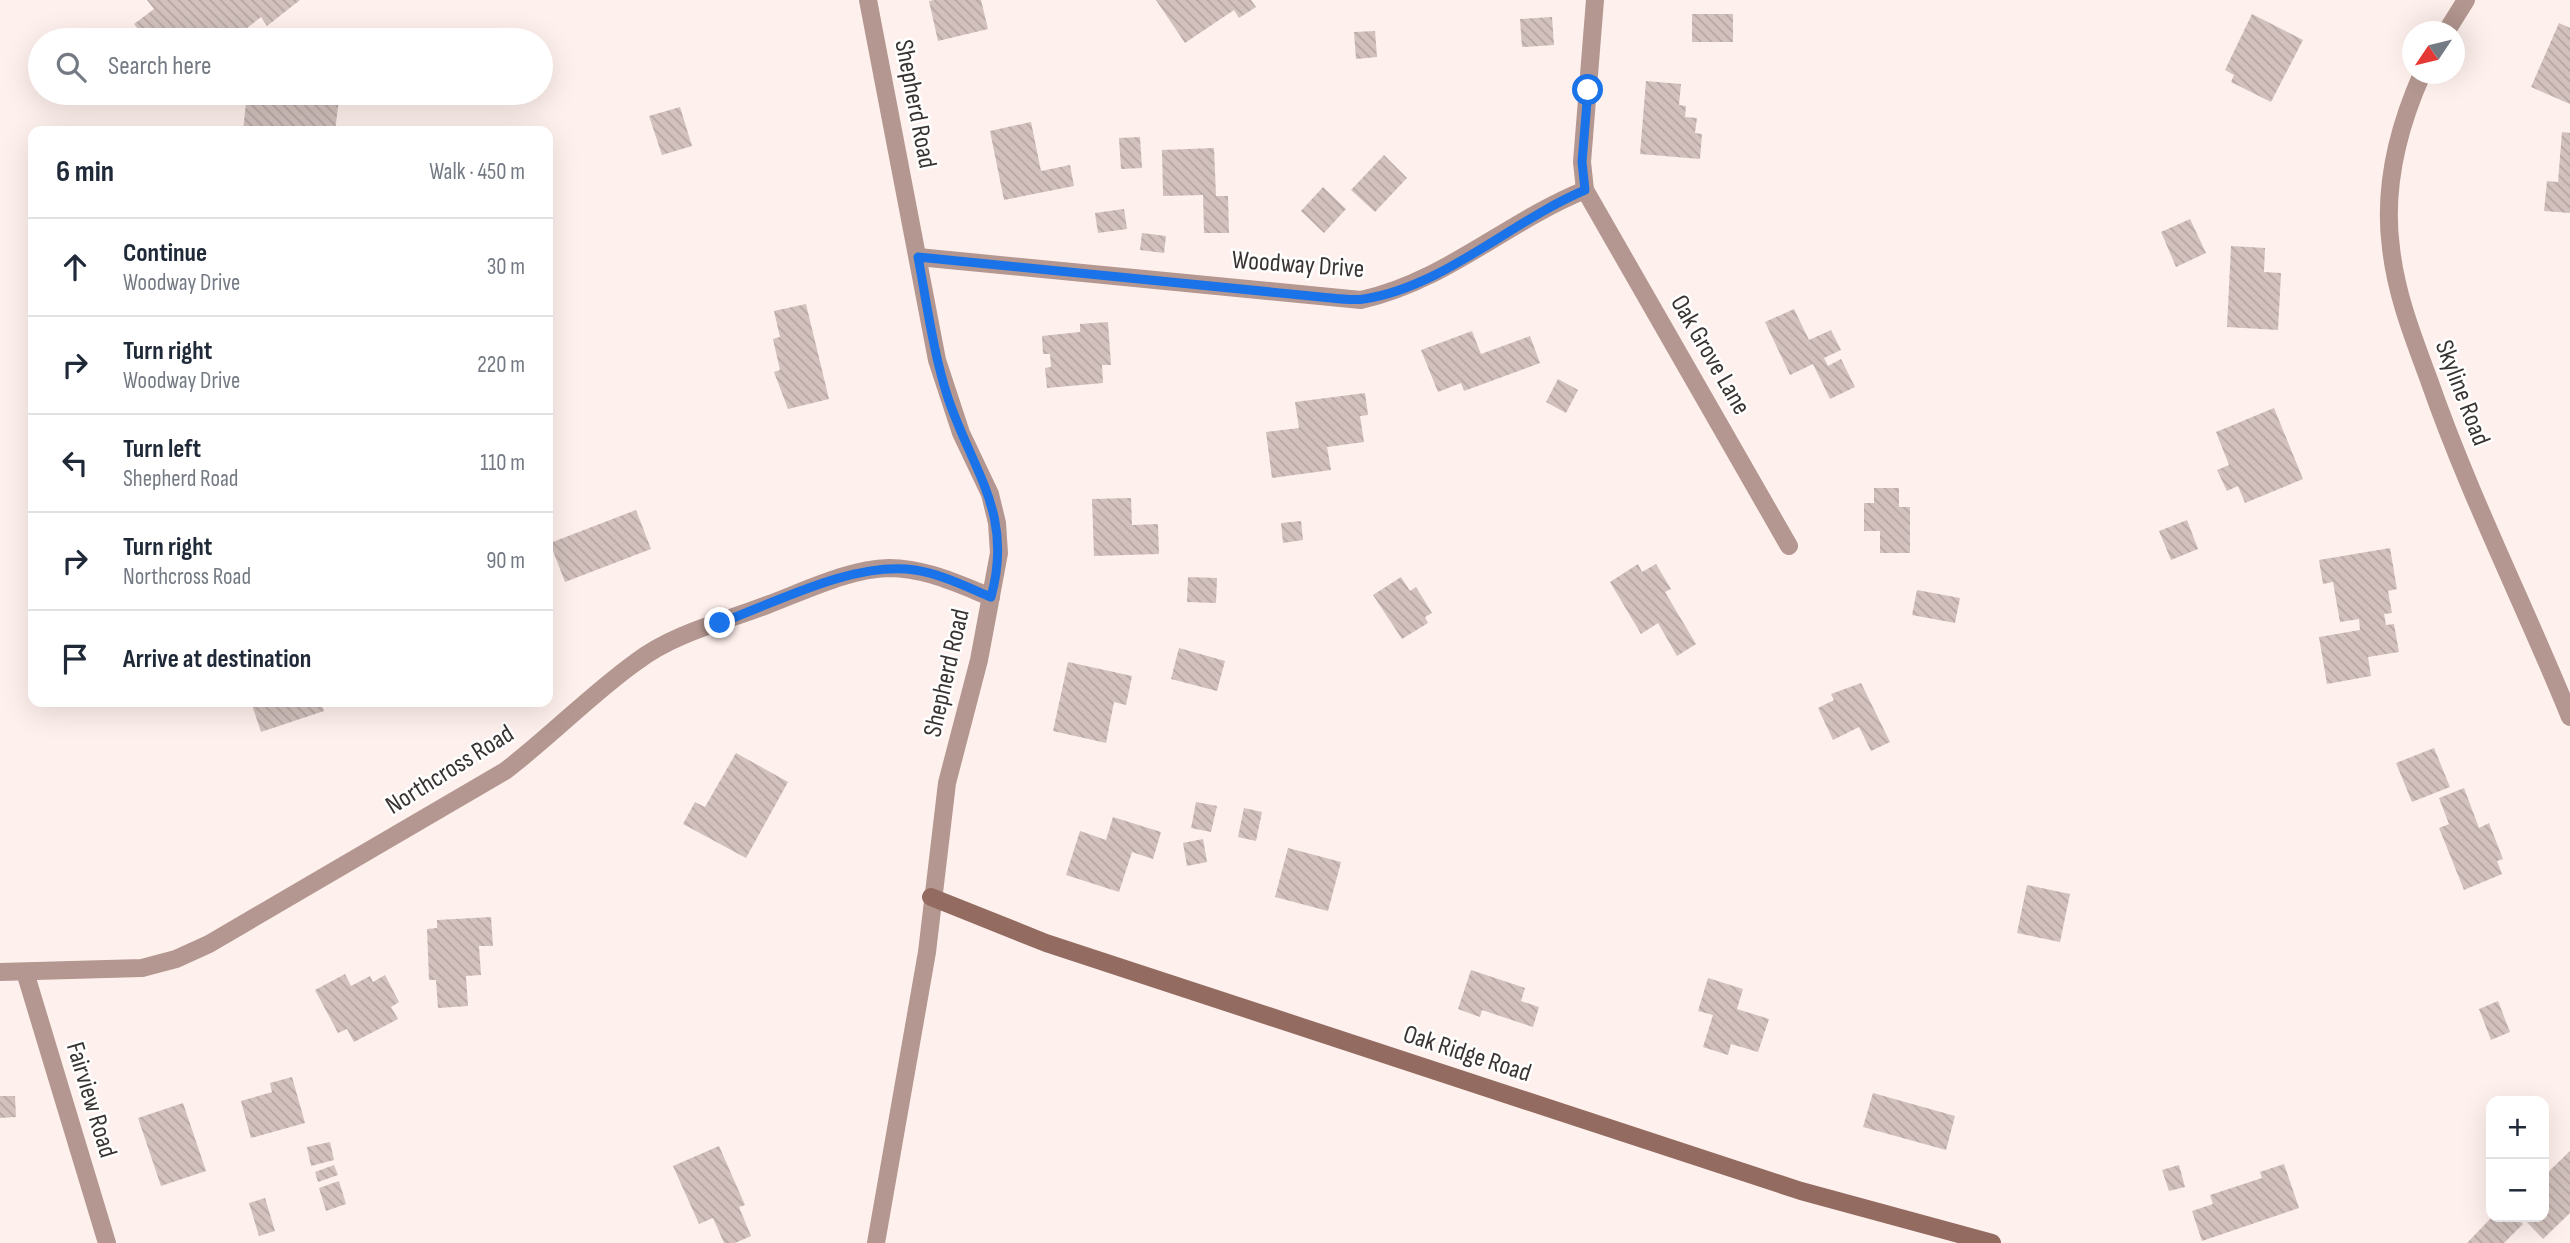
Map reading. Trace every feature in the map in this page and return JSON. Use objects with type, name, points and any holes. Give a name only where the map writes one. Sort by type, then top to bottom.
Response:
[{"type":"street","name":"Shepherd Road","points":[[868,0],[948,397],[990,494],[997,523],[999,553],[979,660],[947,783],[931,897],[927,952],[876,1243]]},
{"type":"street","points":[[1585,190],[1582,162],[1595,0]]},
{"type":"street","points":[[2453,21],[2466,0]]},
{"type":"street","name":"Skyline Road","points":[[2418,84],[2399,136],[2392,173],[2389,209],[2396,282],[2459,459],[2570,717]]},
{"type":"street","name":"Woodway Drive","points":[[918,257],[1361,300],[1420,282],[1556,202],[1585,190]]},
{"type":"street","name":"Oak Grove Lane","points":[[1585,190],[1789,546]]},
{"type":"street","name":"Northcross Road","points":[[0,972],[142,968],[176,959],[209,944],[505,771],[548,738],[638,660],[669,642],[702,628],[850,575],[876,569],[916,570],[991,597]]},
{"type":"street","name":"Oak Ridge Road","points":[[931,897],[1046,943],[1789,1187],[1992,1243]]},
{"type":"street","name":"Fairview Road","points":[[24,972],[107,1243]]},
{"type":"building","points":[[147,0],[300,0],[267,26],[261,17],[247,28],[137,28],[134,24],[154,9]]},
{"type":"building","points":[[981,0],[988,29],[938,41],[929,1]]},
{"type":"building","points":[[1156,0],[1251,0],[1256,7],[1239,18],[1234,10],[1185,43]]},
{"type":"building","points":[[1692,14],[1733,14],[1733,42],[1692,42]]},
{"type":"building","points":[[2252,14],[2303,40],[2271,102],[2231,82],[2234,75],[2225,70]]},
{"type":"building","points":[[1552,17],[1554,45],[1522,47],[1520,19]]},
{"type":"building","points":[[2559,23],[2570,28],[2570,104],[2531,87]]},
{"type":"building","points":[[1375,31],[1377,57],[1356,59],[1354,32]]},
{"type":"building","points":[[1646,81],[1681,84],[1679,105],[1686,106],[1685,117],[1697,118],[1695,133],[1702,134],[1700,159],[1640,154]]},
{"type":"building","points":[[246,105],[338,105],[336,126],[244,126]]},
{"type":"building","points":[[680,107],[692,146],[662,155],[649,116]]},
{"type":"building","points":[[1031,122],[1041,171],[1070,165],[1074,186],[1004,200],[990,131]]},
{"type":"building","points":[[2562,132],[2570,133],[2570,213],[2544,211],[2547,181],[2558,182]]},
{"type":"building","points":[[1140,137],[1142,168],[1121,169],[1119,138]]},
{"type":"building","points":[[1214,148],[1216,196],[1228,196],[1229,233],[1204,233],[1203,195],[1163,196],[1162,150]]},
{"type":"building","points":[[1384,155],[1407,178],[1375,212],[1351,190]]},
{"type":"building","points":[[1323,187],[1346,209],[1324,233],[1301,211]]},
{"type":"building","points":[[1124,209],[1127,229],[1098,233],[1095,213]]},
{"type":"building","points":[[2190,219],[2206,253],[2176,267],[2161,232]]},
{"type":"building","points":[[1142,233],[1166,236],[1164,253],[1140,250]]},
{"type":"building","points":[[2231,246],[2265,248],[2264,272],[2281,273],[2278,330],[2227,327]]},
{"type":"building","points":[[806,304],[829,399],[788,409],[774,372],[780,370],[773,339],[780,337],[774,311]]},
{"type":"building","points":[[1794,309],[1809,340],[1831,330],[1841,350],[1824,358],[1828,366],[1841,359],[1855,387],[1830,399],[1813,364],[1790,375],[1765,322]]},
{"type":"building","points":[[1108,322],[1111,365],[1102,365],[1103,383],[1047,388],[1045,368],[1051,367],[1050,354],[1043,354],[1042,336],[1080,332],[1080,324]]},
{"type":"building","points":[[1472,331],[1481,354],[1530,336],[1540,363],[1464,391],[1461,383],[1438,392],[1421,350]]},
{"type":"building","points":[[1558,379],[1578,390],[1566,413],[1546,402]]},
{"type":"building","points":[[1365,393],[1368,415],[1360,416],[1364,442],[1327,447],[1331,470],[1272,478],[1266,432],[1299,428],[1295,402]]},
{"type":"building","points":[[2274,408],[2303,479],[2245,503],[2238,486],[2227,491],[2217,470],[2229,465],[2216,432]]},
{"type":"building","points":[[1874,488],[1899,488],[1899,507],[1910,507],[1910,553],[1880,553],[1880,531],[1864,531],[1864,503],[1874,503]]},
{"type":"building","points":[[1131,498],[1132,525],[1158,524],[1159,554],[1094,556],[1092,499]]},
{"type":"building","points":[[636,510],[651,549],[565,582],[553,551],[553,542]]},
{"type":"building","points":[[2187,520],[2198,549],[2171,560],[2159,531]]},
{"type":"building","points":[[1301,521],[1303,540],[1283,543],[1281,523]]},
{"type":"building","points":[[2390,548],[2397,589],[2388,591],[2392,613],[2384,614],[2386,625],[2394,624],[2399,652],[2368,657],[2371,676],[2327,684],[2319,637],[2360,630],[2359,619],[2340,622],[2333,582],[2323,584],[2319,560]]},
{"type":"building","points":[[1638,564],[1642,572],[1656,564],[1671,589],[1665,592],[1696,644],[1677,656],[1658,623],[1641,634],[1610,582]]},
{"type":"building","points":[[1188,577],[1217,578],[1216,603],[1187,602]]},
{"type":"building","points":[[1401,577],[1410,591],[1416,587],[1432,613],[1425,617],[1428,623],[1402,639],[1373,595]]},
{"type":"building","points":[[1917,590],[1960,598],[1955,623],[1912,615]]},
{"type":"building","points":[[1179,648],[1225,661],[1217,691],[1171,679]]},
{"type":"building","points":[[1068,662],[1132,676],[1126,705],[1114,702],[1106,743],[1053,731]]},
{"type":"building","points":[[1861,683],[1890,742],[1871,751],[1859,727],[1833,740],[1818,708],[1834,700],[1831,694]]},
{"type":"building","points":[[253,707],[323,707],[324,711],[261,732]]},
{"type":"building","points":[[2434,748],[2450,787],[2412,802],[2396,763]]},
{"type":"building","points":[[736,753],[788,782],[746,858],[683,824],[695,802],[705,807]]},
{"type":"building","points":[[2464,788],[2479,828],[2489,823],[2503,859],[2497,861],[2502,874],[2464,890],[2439,828],[2449,824],[2439,798]]},
{"type":"building","points":[[1196,802],[1217,806],[1211,832],[1191,828]]},
{"type":"building","points":[[1244,808],[1262,812],[1256,841],[1238,837]]},
{"type":"building","points":[[1113,817],[1161,832],[1153,859],[1132,852],[1119,892],[1066,875],[1080,831],[1106,840]]},
{"type":"building","points":[[1203,839],[1207,862],[1187,866],[1183,843]]},
{"type":"building","points":[[1288,848],[1341,862],[1328,911],[1275,897]]},
{"type":"building","points":[[2027,885],[2070,894],[2060,942],[2017,933]]},
{"type":"building","points":[[491,917],[493,946],[479,946],[481,975],[466,976],[468,1006],[438,1008],[436,980],[429,980],[427,929],[437,928],[437,920]]},
{"type":"building","points":[[1471,970],[1525,988],[1521,1001],[1539,1007],[1533,1027],[1482,1010],[1480,1017],[1458,1009]]},
{"type":"building","points":[[345,974],[351,986],[370,976],[373,982],[385,975],[399,1002],[391,1007],[398,1019],[354,1042],[347,1029],[338,1033],[315,990]]},
{"type":"building","points":[[1708,978],[1743,989],[1737,1009],[1769,1019],[1758,1052],[1731,1044],[1728,1055],[1703,1047],[1713,1015],[1698,1011]]},
{"type":"building","points":[[2498,1001],[2510,1032],[2491,1040],[2479,1009]]},
{"type":"building","points":[[292,1077],[305,1123],[251,1138],[241,1101],[272,1092],[270,1083]]},
{"type":"building","points":[[1873,1093],[1955,1116],[1946,1150],[1863,1127]]},
{"type":"building","points":[[0,1096],[15,1096],[16,1117],[0,1118]]},
{"type":"building","points":[[183,1103],[206,1171],[161,1186],[138,1118]]},
{"type":"building","points":[[330,1142],[334,1160],[311,1166],[307,1147]]},
{"type":"building","points":[[719,1146],[745,1205],[739,1207],[751,1236],[735,1243],[724,1243],[713,1218],[699,1224],[673,1166]]},
{"type":"building","points":[[2570,1151],[2570,1213],[2543,1239],[2527,1222],[2549,1222],[2549,1171]]},
{"type":"building","points":[[2284,1164],[2299,1208],[2202,1241],[2192,1211],[2213,1204],[2210,1195],[2262,1178],[2260,1172]]},
{"type":"building","points":[[334,1165],[338,1175],[318,1182],[315,1172]]},
{"type":"building","points":[[2179,1165],[2185,1187],[2169,1191],[2162,1170]]},
{"type":"building","points":[[339,1181],[346,1204],[326,1211],[319,1188]]},
{"type":"building","points":[[265,1198],[275,1231],[259,1236],[249,1203]]},
{"type":"building","points":[[2487,1222],[2523,1224],[2504,1243],[2467,1243]]},
{"type":"route","points":[[720,623],[850,575],[876,569],[916,570],[942,577],[991,597],[999,553],[997,523],[990,494],[961,433],[937,360],[918,257],[1321,297],[1361,300],[1386,294],[1420,282],[1556,202],[1585,190],[1582,162],[1588,90]]}]
